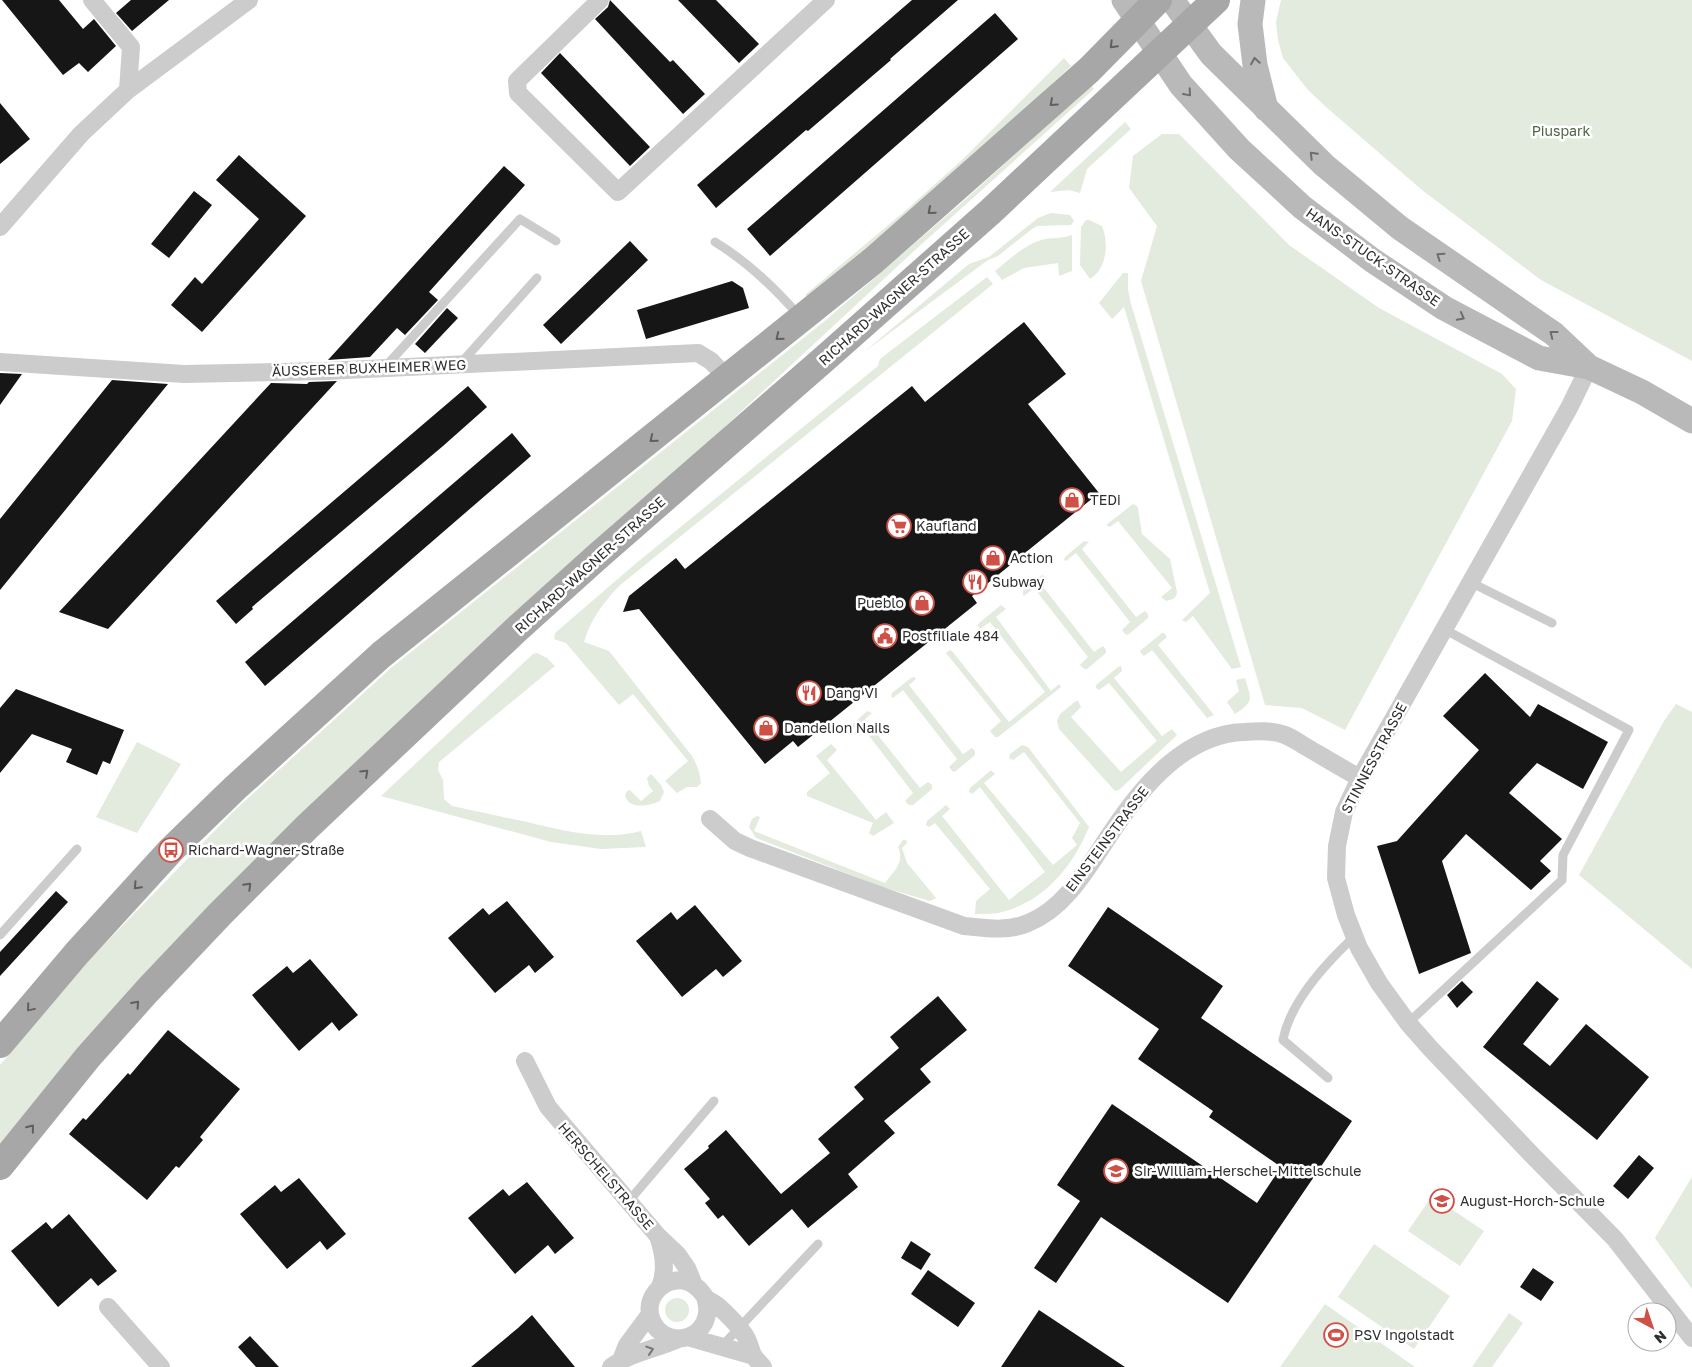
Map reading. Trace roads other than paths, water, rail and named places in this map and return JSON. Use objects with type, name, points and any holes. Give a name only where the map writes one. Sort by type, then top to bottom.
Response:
[{"type":"main road","points":[[0,1044],[120,904],[171,850],[235,788],[381,655],[728,379],[874,260],[992,158],[1089,70],[1131,10],[1158,0]]},
{"type":"main road","name":"HANS-STUCK-STRASSE","points":[[1172,0],[1211,54],[1324,165],[1400,228],[1554,334],[1589,366],[1642,392],[1692,421]]},
{"type":"main road","name":"RICHARD-WAGNER-STRASSE","points":[[0,1166],[88,1057],[147,991],[220,914],[307,827],[526,621],[990,212],[1216,0]]},
{"type":"main road","points":[[1253,0],[1251,31],[1255,65],[1266,109]]},
{"type":"main road","name":"HANS-STUCK-STRASSE","points":[[1131,10],[1181,84],[1239,149],[1302,206],[1372,260],[1444,308],[1539,358],[1589,366]]},
{"type":"street","points":[[92,0],[131,47],[128,90]]},
{"type":"street","points":[[1,223],[82,134],[128,90],[249,0]]},
{"type":"street","points":[[600,0],[517,81],[518,93],[618,192],[826,0]]},
{"type":"street","name":"ÄUSSERER BUXHEIMER WEG","points":[[0,362],[184,374],[383,369],[698,353],[712,360],[728,379]]},
{"type":"street","name":"STINNESSTRASSE","points":[[1589,366],[1569,408],[1360,778],[1344,812],[1337,846],[1336,878],[1346,915],[1359,948],[1379,983],[1408,1023],[1534,1157],[1615,1239],[1692,1338]]},
{"type":"street","name":"EINSTEINSTRASSE","points":[[710,819],[735,841],[750,848],[964,926],[995,930],[1027,924],[1050,911],[1072,889],[1140,794],[1163,769],[1178,757],[1210,738],[1230,732],[1264,731],[1285,735],[1360,778]]},
{"type":"street","name":"HERSCHELSTRASSE","points":[[524,1061],[548,1107],[628,1202],[658,1236],[678,1255],[687,1268],[708,1309],[707,1320],[700,1330],[683,1338]]},
{"type":"street","points":[[616,1363],[650,1314],[650,1303],[664,1278],[664,1259],[658,1236]]},
{"type":"street","points":[[660,1287],[673,1281],[687,1281],[700,1291]]},
{"type":"street","name":"HERSCHELSTRASSE","points":[[700,1291],[738,1327],[751,1346],[758,1361]]},
{"type":"street","points":[[108,1307],[161,1367]]},
{"type":"street","name":"HERSCHELSTRASSE","points":[[650,1314],[651,1320],[658,1331],[670,1337],[722,1346],[758,1361]]},
{"type":"street","points":[[616,1363],[683,1338]]},
{"type":"lane","points":[[383,369],[520,219],[556,241]]},
{"type":"lane","points":[[716,242],[766,280],[802,319]]},
{"type":"lane","points":[[459,365],[538,278]]},
{"type":"lane","points":[[1470,582],[1552,623]]},
{"type":"lane","points":[[1408,1023],[1562,880],[1563,855],[1629,730],[1444,630]]},
{"type":"lane","points":[[0,935],[78,849]]},
{"type":"lane","points":[[1328,1078],[1283,1040],[1286,1026],[1296,1004],[1335,954],[1354,936]]},
{"type":"lane","points":[[628,1202],[714,1101]]},
{"type":"lane","points":[[722,1346],[818,1244]]},
{"type":"place","name":"TEDi","points":[[1072,500]]},
{"type":"place","name":"Kaufland","points":[[899,526]]},
{"type":"place","name":"Action","points":[[993,558]]},
{"type":"place","name":"Subway","points":[[975,582]]},
{"type":"place","name":"Pueblo","points":[[922,603]]},
{"type":"place","name":"Postfiliale 484","points":[[885,636]]},
{"type":"place","name":"Dang VI","points":[[809,693]]},
{"type":"place","name":"Dandelion Nails","points":[[766,728]]},
{"type":"place","name":"Richard-Wagner-Straße","points":[[171,850]]},
{"type":"place","name":"Sir-William-Herschel-Mittelschule","points":[[1116,1171]]},
{"type":"place","name":"August-Horch-Schule","points":[[1442,1201]]},
{"type":"place","name":"PSV Ingolstadt","points":[[1336,1335]]},
{"type":"park label","name":"Piuspark","points":[[1561,131]]}]
